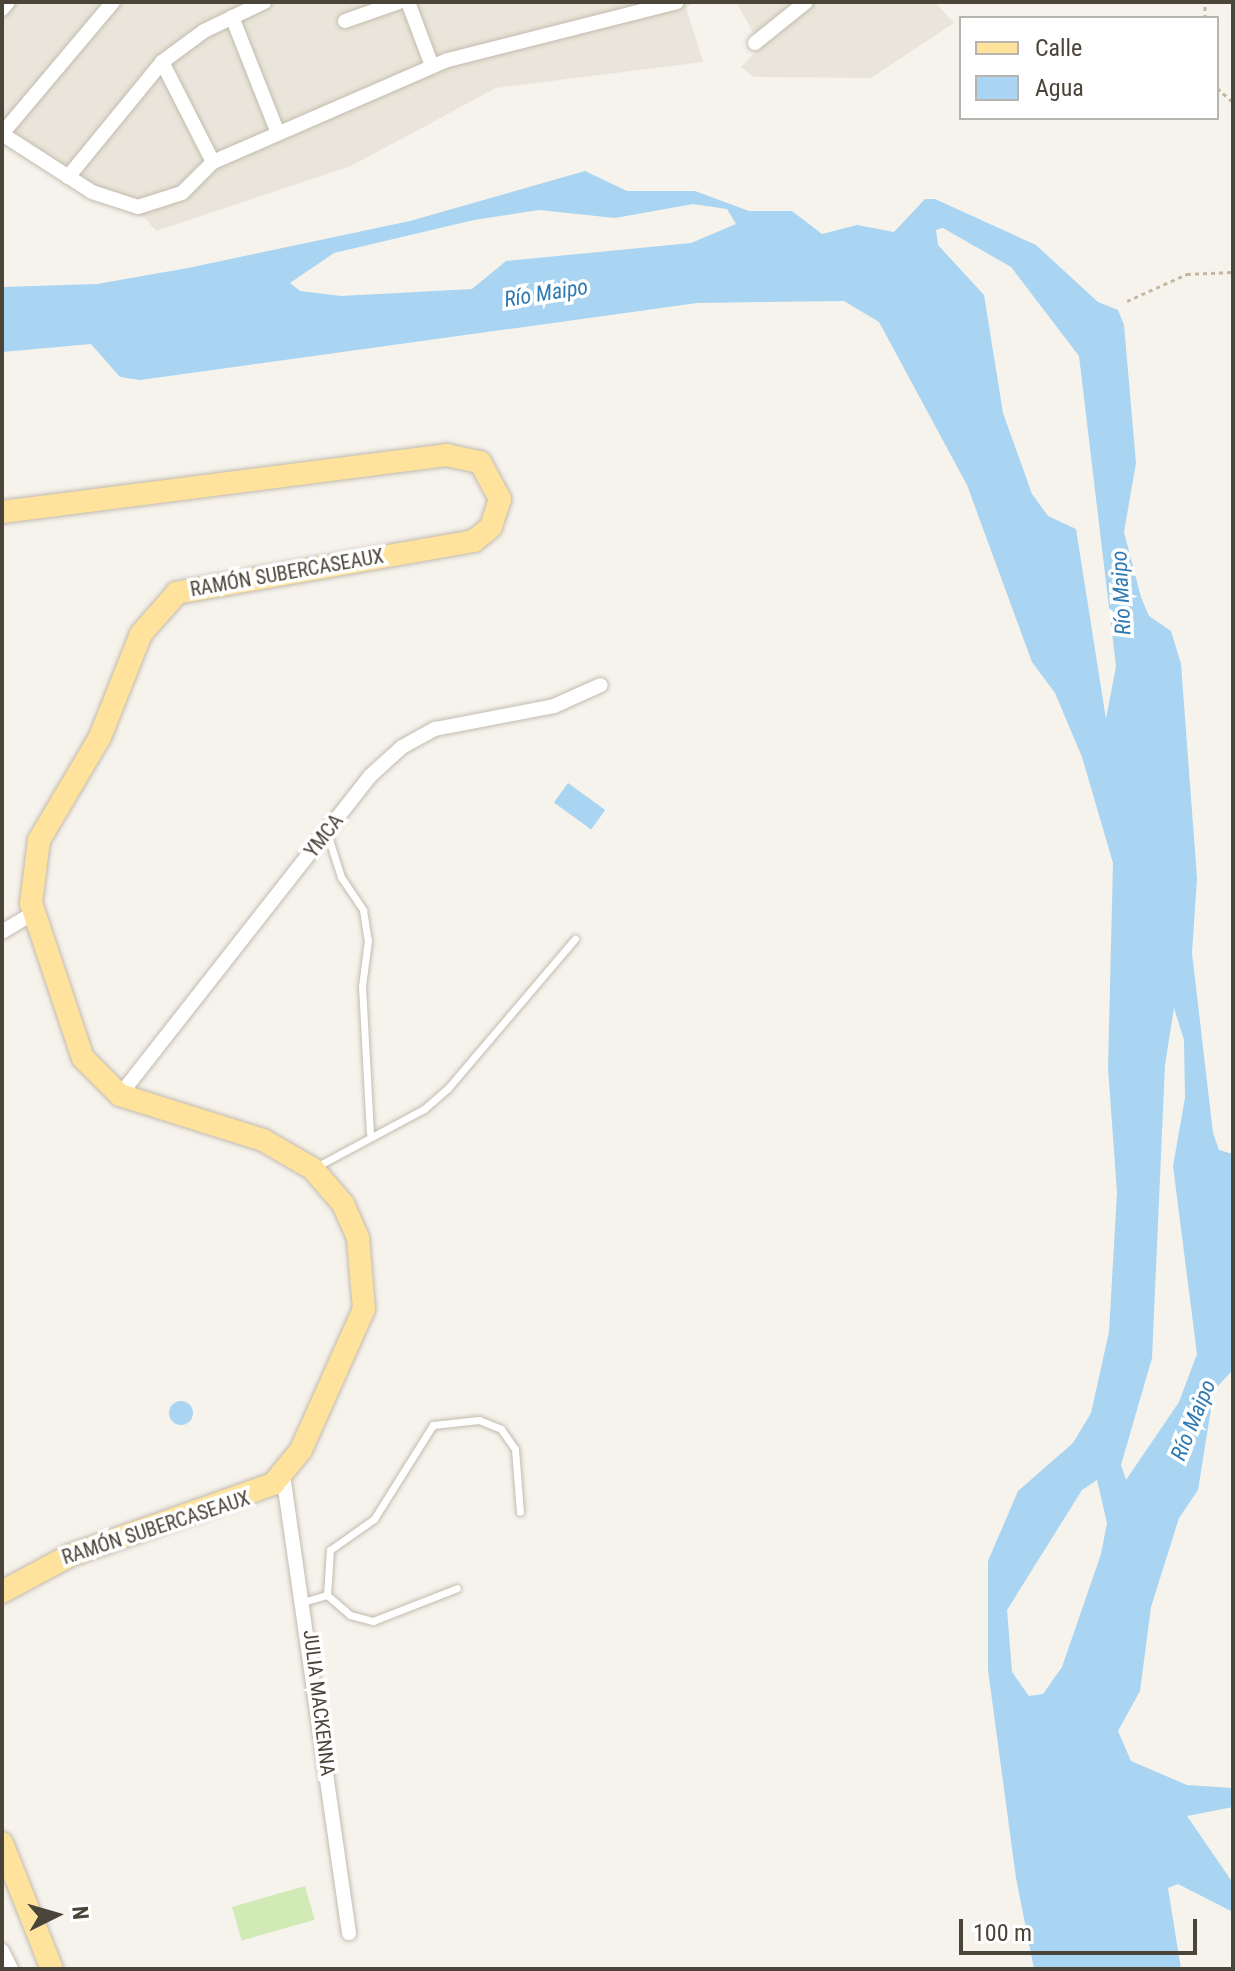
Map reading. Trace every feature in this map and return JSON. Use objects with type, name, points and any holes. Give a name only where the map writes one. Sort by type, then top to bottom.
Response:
[{"type":"main road","name":"RAMÓN SUBERCASEAUX","points":[[2,512],[446,455],[480,462],[500,499],[491,527],[474,541],[208,582],[160,606],[141,634],[100,737],[39,840],[29,880],[34,913],[75,1045],[120,1095],[263,1140],[313,1169],[343,1204],[358,1238],[364,1309],[352,1348],[283,1475],[252,1497],[69,1556],[2,1592]]},
{"type":"main road","points":[[2,1843],[52,1969]]},
{"type":"street","points":[[2,9],[8,2]]},
{"type":"street","points":[[113,2],[2,134],[68,177],[117,202],[149,206],[182,193],[213,162],[432,66],[670,3]]},
{"type":"street","points":[[68,177],[162,62],[232,17],[264,2]]},
{"type":"street","points":[[345,21],[399,2]]},
{"type":"street","points":[[408,2],[432,66]]},
{"type":"street","points":[[755,43],[806,2]]},
{"type":"street","points":[[232,17],[278,133]]},
{"type":"street","points":[[162,62],[213,162]]},
{"type":"street","name":"YMCA","points":[[120,1095],[370,776],[435,729],[554,706],[601,685]]},
{"type":"street","points":[[2,932],[34,913]]},
{"type":"street","name":"JULIA MACKENNA","points":[[283,1475],[306,1601],[349,1933]]},
{"type":"street","points":[[2,1951],[11,1969]]},
{"type":"lane","points":[[327,831],[341,877],[363,910],[368,940],[362,986],[370,1133]]},
{"type":"lane","points":[[313,1169],[370,1133],[424,1109],[448,1088],[575,939]]},
{"type":"lane","points":[[327,1595],[330,1550],[374,1519],[433,1425],[479,1420],[501,1429],[515,1449],[520,1512]]},
{"type":"lane","points":[[327,1595],[350,1615],[373,1621],[457,1588]]},
{"type":"lane","points":[[306,1601],[327,1595]]},
{"type":"path","points":[[1127,301],[1187,274],[1233,272]]},
{"type":"shaded area","points":[[2,2],[695,2],[686,7],[703,62],[496,88],[351,166],[156,231],[145,218],[73,189],[2,140]]},
{"type":"shaded area","points":[[736,2],[935,2],[954,23],[871,78],[754,77],[741,67],[761,46]]},
{"type":"green space","points":[[305,1886],[315,1920],[242,1941],[232,1907]]},
{"type":"water","name":"Río Maipo","points":[[585,171],[627,191],[695,191],[749,211],[792,211],[822,234],[857,225],[894,232],[925,199],[935,199],[1036,245],[1098,302],[1118,310],[1124,325],[1136,463],[1124,532],[1149,616],[1171,631],[1181,664],[1197,878],[1192,953],[1213,1133],[1219,1150],[1233,1154],[1233,1370],[1214,1390],[1198,1490],[1179,1518],[1151,1607],[1140,1691],[1118,1731],[1131,1761],[1187,1785],[1233,1788],[1233,1807],[1187,1816],[1233,1883],[1233,1912],[1178,1884],[1168,1888],[1181,1969],[1034,1969],[1016,1878],[988,1670],[988,1561],[1018,1491],[1073,1443],[1091,1413],[1109,1332],[1117,1193],[1108,1068],[1113,863],[1082,757],[1055,693],[1032,662],[967,485],[879,322],[844,301],[697,303],[140,380],[120,377],[91,344],[2,352],[2,287],[97,284],[410,221]],"holes":[[[693,204],[727,209],[736,224],[691,243],[506,261],[472,289],[341,296],[300,291],[290,283],[334,253],[474,220],[539,210],[615,218]],[[943,228],[1011,267],[1079,356],[1116,666],[1106,719],[1076,529],[1048,516],[1032,494],[1003,413],[984,295],[938,245],[936,230]],[[1174,1008],[1184,1040],[1185,1098],[1173,1166],[1197,1354],[1179,1402],[1126,1480],[1121,1465],[1152,1358],[1165,1065]],[[1097,1480],[1107,1523],[1101,1554],[1062,1667],[1043,1694],[1029,1696],[1012,1672],[1007,1610],[1082,1490]]]},
{"type":"water","points":[[568,783],[605,810],[591,829],[554,802]]},
{"type":"water","points":[[181,1401],[192,1408],[193,1413],[186,1424],[181,1425],[170,1418],[169,1413],[176,1402]]}]
